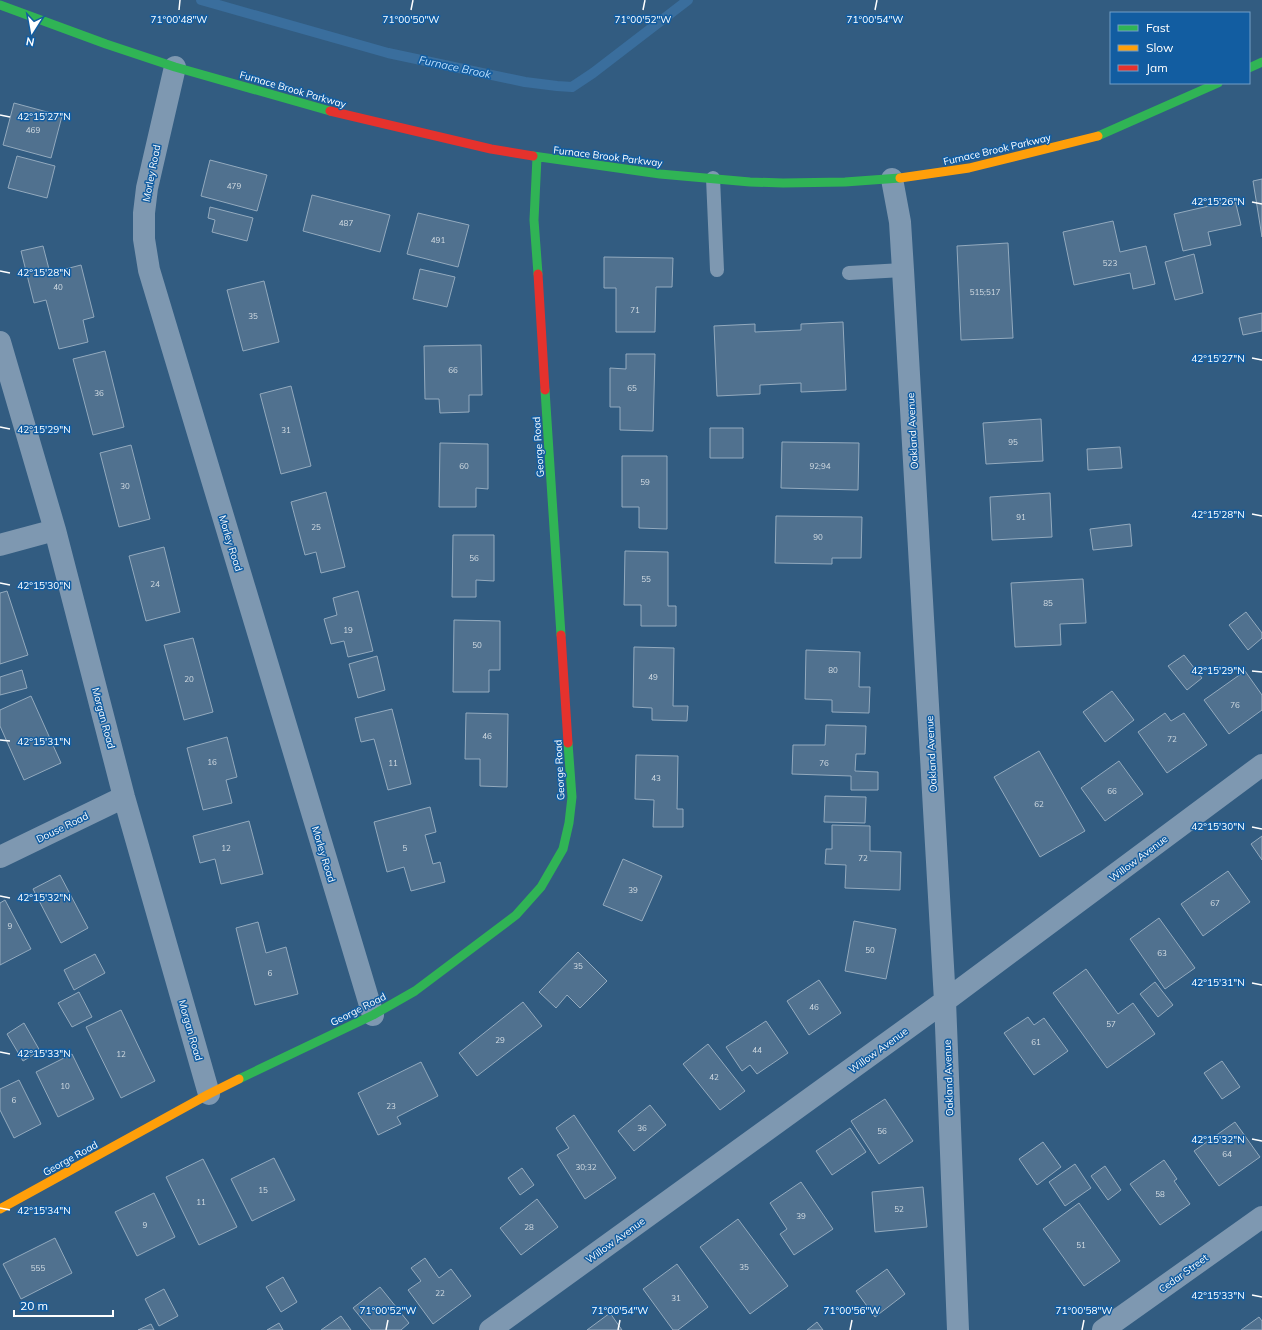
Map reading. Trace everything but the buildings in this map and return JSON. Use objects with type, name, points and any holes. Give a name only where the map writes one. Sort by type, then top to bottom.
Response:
[{"type":"street","name":"Furnace Brook Parkway","points":[[0,5],[106,44],[175,67],[353,117],[491,149],[638,171],[783,183],[845,182],[892,179],[969,168],[1097,137],[1216,84]]},
{"type":"street","points":[[1250,68],[1262,62]]},
{"type":"street","name":"Morley Road","points":[[175,67],[147,188],[144,213],[144,239],[149,270],[373,1015]]},
{"type":"street","name":"George Road","points":[[0,1209],[209,1094],[373,1015],[415,990],[516,915],[541,888],[554,868],[563,849],[569,823],[572,797],[534,220],[537,157]]},
{"type":"street","name":"Oakland Avenue","points":[[892,179],[900,222],[945,1001],[958,1330]]},
{"type":"street","name":"Morgan Road","points":[[0,342],[55,530],[124,797],[209,1094]]},
{"type":"street","points":[[0,545],[55,530]]},
{"type":"street","name":"Willow Avenue","points":[[490,1330],[945,1001],[1262,765]]},
{"type":"street","name":"Douse Road","points":[[0,857],[124,797]]},
{"type":"street","name":"Cedar Street","points":[[1103,1330],[1262,1217]]},
{"type":"lane","points":[[713,178],[717,270]]},
{"type":"lane","points":[[849,273],[903,270]]},
{"type":"waterway","name":"Furnace Brook","points":[[201,0],[388,53],[525,82],[572,87],[593,73],[688,0]]},
{"type":"traffic: fast","points":[[0,5],[106,44],[175,67],[330,111]]},
{"type":"traffic: fast","points":[[1250,68],[1262,62]]},
{"type":"traffic: fast","points":[[1098,136],[1216,84]]},
{"type":"traffic: fast","points":[[533,156],[660,174],[750,182],[845,182],[900,178]]},
{"type":"traffic: fast","points":[[537,157],[534,220],[538,274]]},
{"type":"traffic: fast","points":[[545,390],[561,635]]},
{"type":"traffic: fast","points":[[239,1079],[373,1015],[415,991],[516,915],[541,887],[563,849],[569,823],[572,797],[568,743]]},
{"type":"traffic: slow","points":[[900,178],[969,168],[1098,136]]},
{"type":"traffic: slow","points":[[0,1209],[239,1079]]},
{"type":"traffic: jam","points":[[330,111],[491,149],[533,156]]},
{"type":"traffic: jam","points":[[538,274],[545,390]]},
{"type":"traffic: jam","points":[[561,635],[568,743]]}]
